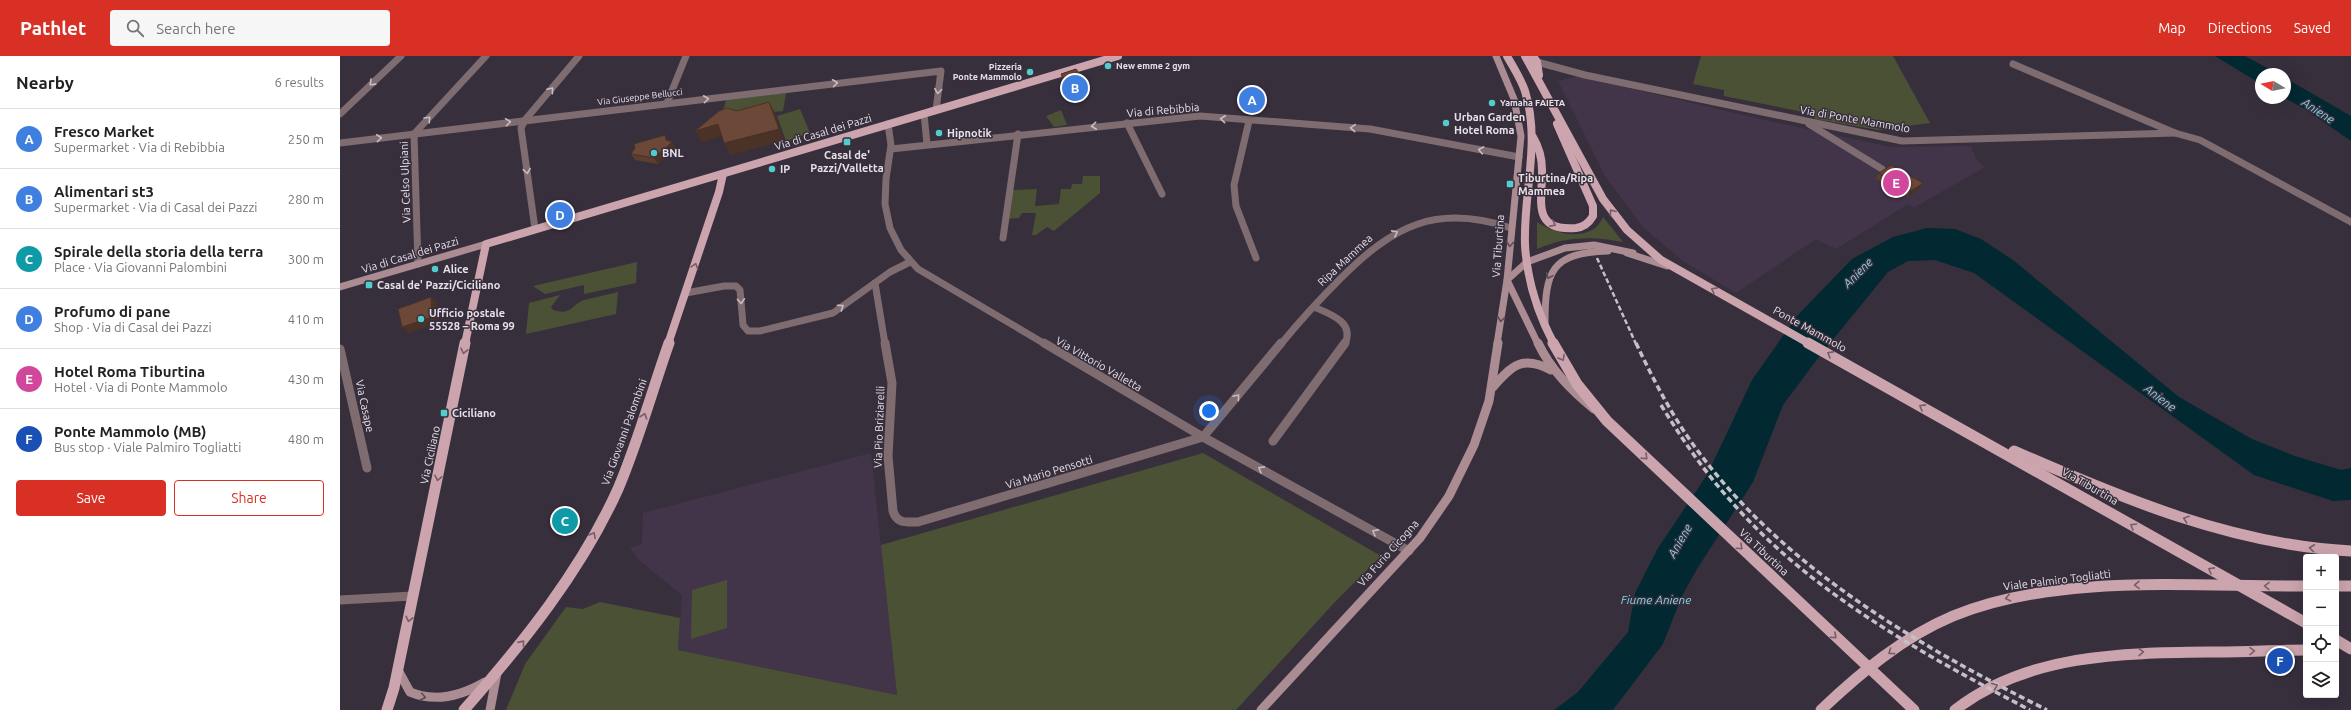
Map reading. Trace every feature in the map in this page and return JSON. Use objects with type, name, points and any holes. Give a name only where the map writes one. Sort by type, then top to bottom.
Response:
[{"type":"main road","name":"Via di Casal dei Pazzi","points":[[486,244],[1118,56]]},
{"type":"main road","name":"Via Tiburtina","points":[[1507,56],[1526,91],[1531,116],[1533,137],[1525,230],[1527,262],[1534,295],[1566,366],[1599,412],[1617,430],[1914,710]]},
{"type":"main road","points":[[1526,56],[1608,207],[1641,244],[1674,269]]},
{"type":"main road","points":[[1535,59],[1540,81]]},
{"type":"main road","points":[[1533,137],[1540,152],[1542,164],[1540,207],[1542,215],[1548,222],[1560,227],[1574,228],[1585,226],[1594,216],[1593,206],[1562,138],[1556,110]]},
{"type":"main road","name":"Via Giovanni Palombini","points":[[464,710],[497,673],[531,631],[557,595],[614,497],[624,475],[686,293],[719,192],[723,174]]},
{"type":"main road","name":"Via Ciciliano","points":[[387,710],[398,670],[414,596],[486,244]]},
{"type":"main road","name":"Ponte Mammolo","points":[[1674,269],[1748,308],[1860,371]]},
{"type":"main road","name":"Via Tiburtina","points":[[1860,371],[2303,622]]},
{"type":"main road","points":[[1946,420],[2068,474],[2199,524],[2281,544],[2351,551]]},
{"type":"main road","name":"Viale Palmiro Togliatti","points":[[1821,710],[1855,679],[1905,642],[1961,612],[2001,599],[2046,592],[2132,585],[2303,586]]},
{"type":"main road","points":[[2339,586],[2351,586]]},
{"type":"main road","points":[[2339,642],[2351,649]]},
{"type":"main road","points":[[2339,649],[2351,649]]},
{"type":"main road","points":[[1955,710],[1975,695],[1990,688],[2034,670],[2081,657],[2139,652],[2303,650]]},
{"type":"street","points":[[340,114],[401,56]]},
{"type":"street","name":"Via Celso Ulpiani","points":[[418,264],[414,134],[486,56]]},
{"type":"street","points":[[535,229],[521,128],[525,120],[579,56]]},
{"type":"street","points":[[667,103],[686,56]]},
{"type":"street","name":"Via Tiburtina","points":[[1496,56],[1516,106],[1520,131],[1519,157],[1507,280],[1536,341],[1555,373],[1577,396],[1599,412]]},
{"type":"street","name":"Via di Ponte Mammolo","points":[[1535,59],[1585,75],[1902,141],[2175,133]]},
{"type":"street","points":[[2013,64],[2175,133],[2200,140],[2351,222]]},
{"type":"street","name":"Via Giuseppe Bellucci","points":[[340,143],[941,71],[936,110]]},
{"type":"street","points":[[924,114],[927,144]]},
{"type":"street","name":"Via di Rebibbia","points":[[891,149],[1018,134],[1200,116],[1249,121],[1370,129],[1519,157]]},
{"type":"street","points":[[1249,121],[1237,169],[1234,190],[1236,206],[1256,258]]},
{"type":"street","points":[[1804,121],[1882,169]]},
{"type":"street","points":[[1127,123],[1162,194]]},
{"type":"street","name":"Via Vittorio Valletta","points":[[888,124],[892,136],[885,187],[885,210],[892,233],[910,262],[931,279],[1203,437],[1409,551]]},
{"type":"street","points":[[1003,238],[1018,134]]},
{"type":"street","name":"Ripa Mammea","points":[[1203,437],[1314,307],[1365,254],[1382,240],[1402,229],[1439,220],[1460,218],[1485,220],[1511,228]]},
{"type":"street","name":"Via di Casal dei Pazzi","points":[[340,287],[486,244]]},
{"type":"street","points":[[1507,280],[1527,262],[1565,248],[1582,245],[1603,246],[1632,253],[1674,269]]},
{"type":"street","points":[[1545,322],[1546,285],[1550,273],[1558,264],[1574,255],[1590,251],[1632,253]]},
{"type":"street","points":[[686,293],[724,286],[736,286],[740,290],[743,326],[748,331],[760,331],[833,313],[875,283],[910,262]]},
{"type":"street","name":"Via Furio Cicogna","points":[[1261,710],[1409,551],[1436,517],[1463,471],[1484,420],[1492,387],[1507,280]]},
{"type":"street","name":"Via Pio Briziarelli","points":[[875,283],[892,383],[889,472],[893,510],[895,517],[901,522]]},
{"type":"street","points":[[1273,441],[1341,351],[1347,338],[1347,330],[1341,319],[1314,307]]},
{"type":"street","name":"Via Casape","points":[[340,349],[367,468]]},
{"type":"street","name":"Via Furio Cicogna","points":[[1492,387],[1511,367],[1523,362],[1541,365],[1555,373]]},
{"type":"street","name":"Via Mario Pensotti","points":[[901,522],[918,522],[1203,437]]},
{"type":"street","points":[[340,600],[414,596]]},
{"type":"street","points":[[398,670],[410,692],[428,698],[443,698],[467,692],[497,673]]},
{"type":"street","points":[[490,710],[497,673]]},
{"type":"shaded area","points":[[1578,76],[1760,119],[1891,147],[1971,146],[1976,159],[1985,167],[1915,207],[1908,204],[1836,249],[1816,239],[1736,293],[1683,261],[1643,227],[1605,176],[1558,81]]},
{"type":"shaded area","points":[[871,453],[897,695],[678,650],[682,595],[640,561],[630,548],[642,544],[643,513]]},
{"type":"green space","points":[[1701,56],[1893,56],[1930,123],[1878,130],[1815,119],[1813,114],[1724,96],[1724,90],[1693,84]]},
{"type":"green space","points":[[786,93],[783,111],[721,118],[726,100]]},
{"type":"green space","points":[[800,109],[810,133],[786,141],[777,116]]},
{"type":"green space","points":[[1061,110],[1067,125],[1054,127],[1046,116]]},
{"type":"green space","points":[[1083,176],[1100,176],[1100,193],[1054,231],[1047,227],[1036,235],[1032,235],[1036,213],[1022,213],[1019,218],[1007,219],[1013,190],[1037,189],[1035,206],[1059,204],[1061,189],[1071,189],[1072,184],[1082,184]]},
{"type":"green space","points":[[1603,217],[1623,242],[1580,238],[1569,239],[1537,249],[1537,222],[1545,227],[1563,233],[1573,234],[1591,231],[1598,225]]},
{"type":"green space","points":[[637,262],[636,283],[584,294],[584,285],[545,294],[533,286]]},
{"type":"green space","points":[[618,292],[616,314],[526,334],[529,303],[560,295],[551,307],[553,310],[564,312],[568,311],[584,300]]},
{"type":"green space","points":[[1203,453],[1381,556],[1334,603],[1236,710],[506,710],[525,664],[566,607],[583,609],[600,602],[680,618],[678,650],[897,695],[881,545]]},
{"type":"green space","points":[[727,580],[727,628],[691,639],[692,590]]},
{"type":"water","points":[[2215,56],[2245,56],[2267,68],[2255,68],[2255,80]]},
{"type":"water","name":"Aniene","points":[[2291,81],[2351,116],[2351,141],[2308,111],[2291,101]]},
{"type":"water","name":"Fiume Aniene","points":[[1927,228],[1955,229],[1981,239],[2013,260],[2179,397],[2252,439],[2295,456],[2341,470],[2351,468],[2351,500],[2333,501],[2254,475],[1974,273],[1935,260],[1908,261],[1888,272],[1818,358],[1783,405],[1753,482],[1697,569],[1682,596],[1663,644],[1613,710],[1554,710],[1578,692],[1628,632],[1635,593],[1658,548],[1707,475],[1752,380],[1797,316],[1852,259],[1893,237]]},
{"type":"building","points":[[1076,69],[1084,80],[1068,85],[1061,74]]},
{"type":"building","points":[[769,102],[779,129],[724,143],[718,124],[695,131],[719,111],[727,108],[737,111]]},
{"type":"building","points":[[665,135],[666,140],[672,142],[654,158],[631,154],[635,148],[634,144]]},
{"type":"building","points":[[1891,165],[1923,183],[1911,191],[1879,173]]},
{"type":"building","points":[[431,297],[432,317],[402,327],[398,309]]},
{"type":"railway","points":[[1597,258],[1636,344]]},
{"type":"railway","points":[[1636,343],[1648,369],[1676,419],[1692,443],[1727,487],[1766,527],[1808,564],[1853,598],[1900,629],[1948,658],[2047,710]]},
{"type":"railway","points":[[1661,405],[1693,454],[1720,489],[1761,533],[1795,564],[1870,619],[1909,644],[2030,710]]},
{"type":"place","name":"New emme 2 gym","points":[[1108,66]]},
{"type":"place","name":"Pizzeria Ponte Mammolo","points":[[1030,72]]},
{"type":"place","name":"Alimentari st3","points":[[1075,88]]},
{"type":"place","name":"Fresco Market","points":[[1252,100]]},
{"type":"place","name":"Yamaha FAIETA","points":[[1492,103]]},
{"type":"place","name":"Urban Garden Hotel Roma","points":[[1446,123]]},
{"type":"place","name":"Hipnotik","points":[[939,133]]},
{"type":"place","name":"Casal de' Pazzi/Valletta","points":[[847,142]]},
{"type":"place","name":"BNL","points":[[654,153]]},
{"type":"place","name":"IP","points":[[772,169]]},
{"type":"place","name":"Hotel Roma Tiburtina","points":[[1896,183]]},
{"type":"place","name":"Tiburtina/Ripa Mammea","points":[[1510,184]]},
{"type":"place","name":"Profumo di pane","points":[[560,215]]},
{"type":"place","name":"Alice","points":[[435,269]]},
{"type":"place","name":"Casal de' Pazzi/Ciciliano","points":[[369,285]]},
{"type":"place","name":"Ufficio postale 55528 – Roma 99","points":[[421,319]]},
{"type":"place","name":"Ciciliano","points":[[444,413]]},
{"type":"place","name":"Spirale della storia della terra","points":[[565,521]]},
{"type":"place","name":"Ponte Mammolo (MB)","points":[[2280,661]]}]
